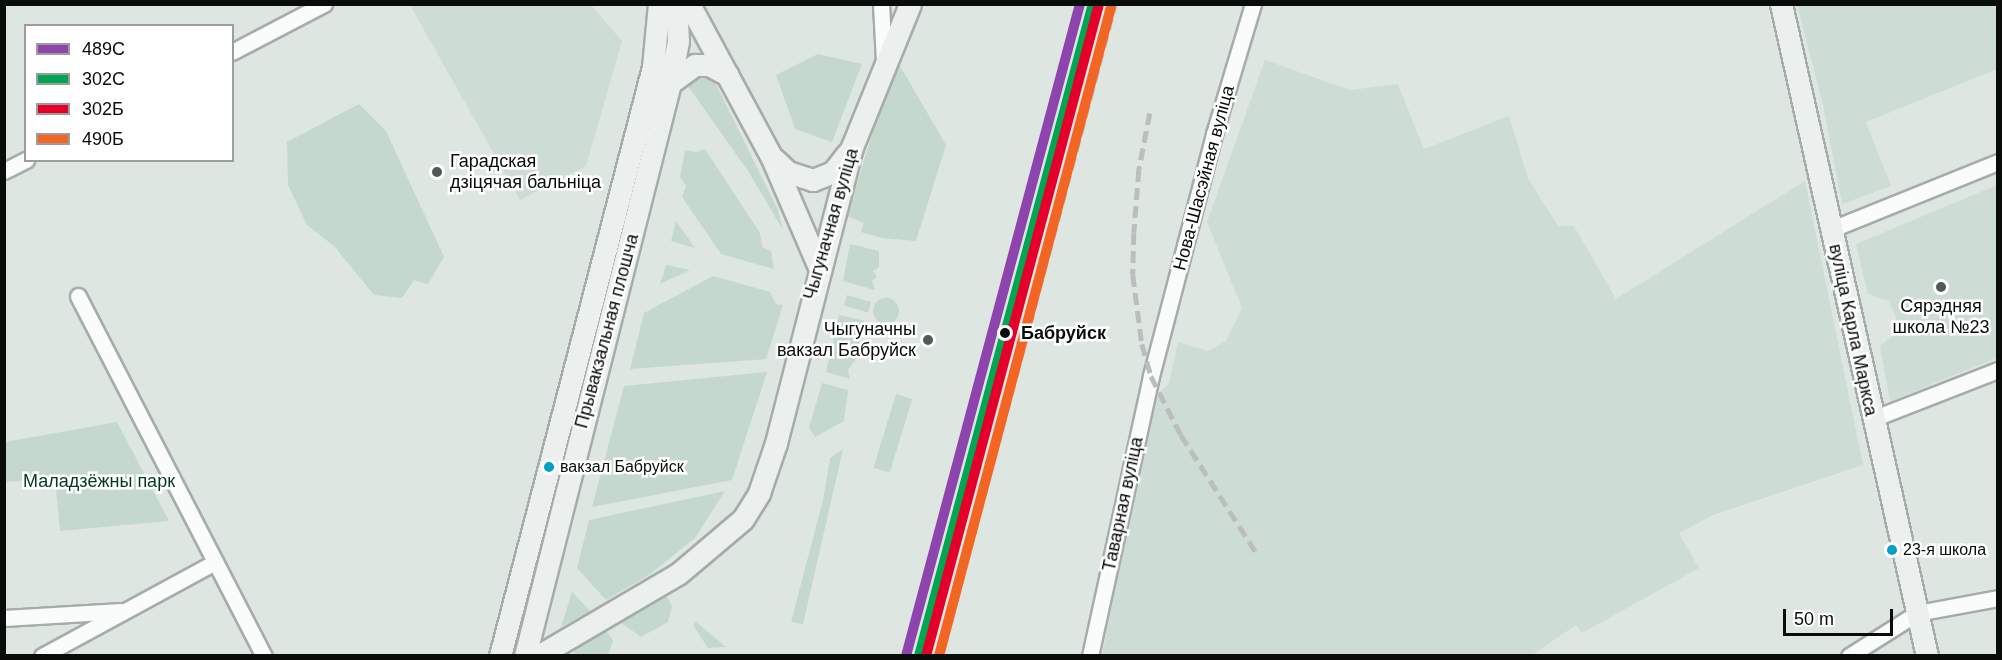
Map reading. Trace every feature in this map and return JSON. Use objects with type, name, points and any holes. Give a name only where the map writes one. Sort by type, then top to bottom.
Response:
[{"type":"main road","name":"Прывакзальная плошча","points":[[507,630],[653,67],[658,4]]},
{"type":"main road","name":"Прывакзальная плошча","points":[[525,656],[670,83],[678,41],[676,4]]},
{"type":"main road","points":[[689,4],[772,158],[819,267]]},
{"type":"main road","name":"Чыгуначная вуліца","points":[[538,656],[678,574],[743,519],[759,493],[776,443],[819,267],[852,147],[910,4]]},
{"type":"main road","name":"вуліца Карла Маркса","points":[[1781,4],[1926,656]]},
{"type":"main road","points":[[670,83],[695,65],[709,65],[728,75]]},
{"type":"main road","points":[[772,158],[788,172],[813,180],[833,172],[852,147]]},
{"type":"main road","points":[[500,656],[507,630]]},
{"type":"main road","points":[[507,630],[507,656]]},
{"type":"street","points":[[234,51],[324,4]]},
{"type":"street","points":[[882,4],[884,65]]},
{"type":"street","name":"Нова-Шасэйная вуліца","points":[[1158,353],[1215,134],[1253,4]]},
{"type":"street","points":[[4,171],[24,161]]},
{"type":"street","points":[[1832,229],[1998,162]]},
{"type":"street","points":[[78,296],[264,656]]},
{"type":"street","name":"Таварная вуліца","points":[[1090,656],[1158,353]]},
{"type":"street","points":[[1872,419],[1998,370]]},
{"type":"street","points":[[42,656],[60,652],[127,611],[215,562]]},
{"type":"street","points":[[1850,656],[1917,613],[1998,598]]},
{"type":"street","points":[[4,618],[127,611]]},
{"type":"shaded area","points":[[410,5],[591,5],[622,41],[586,166],[520,200]]},
{"type":"shaded area","points":[[1797,5],[1997,5],[1997,69],[1866,122],[1891,186],[1842,204],[1823,105]]},
{"type":"shaded area","points":[[1265,60],[1350,90],[1398,84],[1424,149],[1509,116],[1528,178],[1558,226],[1574,226],[1616,299],[1805,181],[1863,465],[1713,515],[1679,533],[1699,568],[1582,633],[1576,625],[1532,655],[1102,655],[1154,397],[1169,384],[1178,342],[1208,351],[1226,341],[1242,308],[1207,222]]},
{"type":"shaded area","points":[[1997,185],[1997,358],[1890,401],[1880,346],[1894,335],[1896,316],[1888,301],[1868,294],[1856,244]]},
{"type":"green space","points":[[818,54],[862,64],[832,142],[795,129],[776,75]]},
{"type":"green space","points":[[893,66],[900,66],[946,145],[916,241],[882,238],[861,232],[864,223],[847,216]]},
{"type":"green space","points":[[702,73],[712,76],[778,210],[783,230],[748,171],[688,86],[691,78]]},
{"type":"green space","points":[[359,104],[386,131],[444,257],[428,284],[414,280],[402,298],[374,295],[334,246],[307,225],[288,185],[287,142]]},
{"type":"green space","points":[[705,149],[760,233],[762,247],[771,251],[774,269],[721,254],[682,197],[686,186],[680,177],[685,150],[696,152]]},
{"type":"green space","points":[[676,221],[695,248],[671,241]]},
{"type":"green space","points":[[850,244],[879,251],[879,267],[873,271],[877,277],[872,281],[875,290],[843,281]]},
{"type":"green space","points":[[667,265],[690,270],[660,284]]},
{"type":"green space","points":[[713,276],[770,292],[776,304],[783,305],[766,359],[630,369],[644,313]]},
{"type":"green space","points":[[847,295],[871,302],[868,312],[844,306]]},
{"type":"green space","points":[[886,298],[895,302],[899,311],[895,320],[886,324],[877,320],[873,311],[877,302]]},
{"type":"green space","points":[[839,315],[865,321],[858,329],[862,339],[853,350],[858,356],[848,370],[850,379],[826,372]]},
{"type":"green space","points":[[767,372],[732,480],[592,507],[624,386]]},
{"type":"green space","points":[[822,383],[848,390],[844,421],[815,437],[809,428]]},
{"type":"green space","points":[[896,394],[912,399],[890,473],[873,468]]},
{"type":"green space","name":"Маладзёжны парк","points":[[117,422],[169,521],[60,531],[55,478],[5,482],[5,442]]},
{"type":"green space","points":[[843,449],[803,624],[791,622],[823,500],[830,458]]},
{"type":"green space","points":[[725,491],[695,538],[649,575],[606,600],[577,568],[589,520]]},
{"type":"green space","points":[[572,592],[590,611],[561,627]]},
{"type":"green space","points":[[665,593],[672,606],[668,622],[641,637],[620,622]]},
{"type":"green space","points":[[696,622],[726,647],[708,648],[693,625]]},
{"type":"green space","points":[[606,630],[613,641],[608,655],[573,656],[576,646]]},
{"type":"railway","points":[[941,656],[1115,4]]},
{"type":"railway","points":[[1150,113],[1139,170],[1134,233],[1133,275],[1142,344],[1151,376],[1181,435],[1257,554]]},
{"type":"transit line","name":"489С","points":[[906,656],[1080,4]]},
{"type":"transit line","name":"302Б","points":[[926,656],[1099,4]]},
{"type":"transit line","name":"302С","points":[[919,656],[1092,7]]},
{"type":"transit line","name":"490Б","points":[[939,656],[1111,7]]},
{"type":"place","name":"Гарадская дзіцячая бальніца","points":[[437,172]]},
{"type":"place","name":"Сярэдняя школа №23","points":[[1941,287]]},
{"type":"place","name":"Бабруйск","points":[[1005,333]]},
{"type":"place","name":"Чыгуначны вакзал Бабруйск","points":[[928,340]]},
{"type":"place","name":"вакзал Бабруйск","points":[[549,467]]},
{"type":"place","name":"23-я школа","points":[[1892,550]]}]
